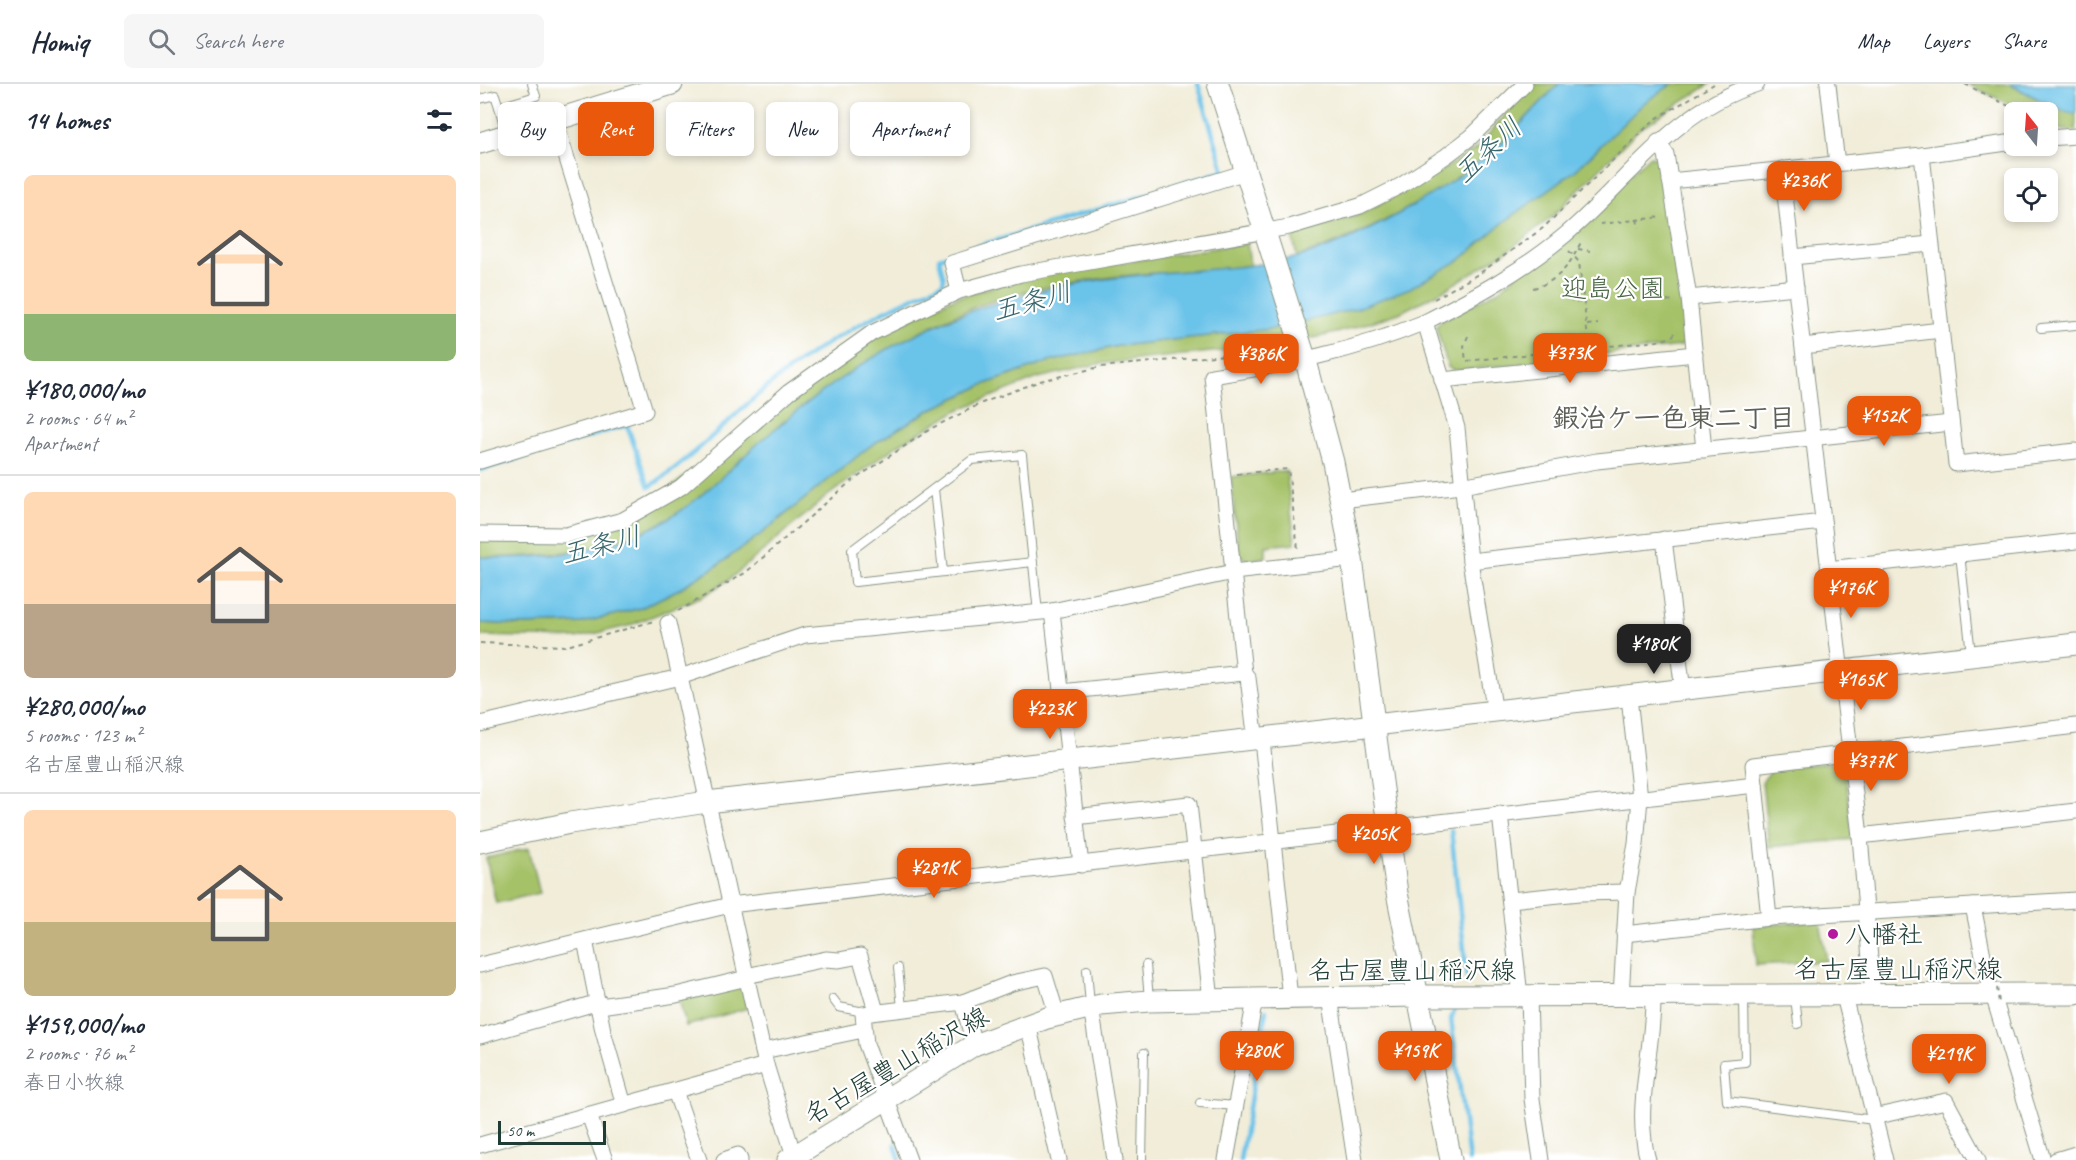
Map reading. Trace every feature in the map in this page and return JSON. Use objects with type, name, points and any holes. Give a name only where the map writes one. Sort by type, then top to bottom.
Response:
[{"type":"street","points":[[566,117],[672,84]]},
{"type":"street","points":[[1218,84],[1303,353],[1334,462],[1352,559],[1389,830],[1417,996],[1451,1160]]},
{"type":"street","points":[[480,534],[566,535],[623,520],[681,487],[789,392],[872,333],[959,291],[1021,274],[1265,235],[1360,206],[1400,186],[1470,137],[1525,84]]},
{"type":"street","points":[[1290,998],[1274,843],[1259,740],[1248,678],[1244,673],[1212,376],[1303,353],[1392,336],[1425,322],[1500,281],[1558,240],[1673,129],[1740,89],[1757,84]]},
{"type":"street","points":[[1828,84],[1837,164]]},
{"type":"street","points":[[2058,137],[2076,136]]},
{"type":"street","points":[[480,143],[498,138]]},
{"type":"street","points":[[1658,142],[1666,154],[1689,298],[1704,450]]},
{"type":"street","points":[[1670,181],[1922,155],[2004,143]]},
{"type":"street","points":[[1922,155],[1956,464],[2076,451]]},
{"type":"street","points":[[480,461],[645,411],[566,156]]},
{"type":"street","points":[[1782,169],[1860,836],[1868,912],[1873,996]]},
{"type":"street","points":[[959,291],[952,263],[1246,172]]},
{"type":"street","points":[[1792,258],[1931,244]]},
{"type":"street","points":[[1689,298],[1796,287]]},
{"type":"street","points":[[1425,322],[1456,429],[1470,561],[1495,713]]},
{"type":"street","points":[[1803,346],[1941,330]]},
{"type":"street","points":[[1442,380],[1695,354]]},
{"type":"street","points":[[1341,500],[1461,486],[1597,461],[1951,423]]},
{"type":"street","points":[[1470,561],[1823,522]]},
{"type":"street","points":[[1664,539],[1683,691]]},
{"type":"street","points":[[1828,569],[2076,541]]},
{"type":"street","points":[[480,724],[680,676],[805,635],[1045,612],[1233,572],[1352,559]]},
{"type":"street","points":[[1045,612],[1061,692],[1081,866]]},
{"type":"street","points":[[667,619],[746,977],[791,1158]]},
{"type":"street","points":[[480,842],[570,823],[707,802],[1374,727],[2076,644]]},
{"type":"street","points":[[1061,692],[1244,673]]},
{"type":"street","points":[[1621,997],[1627,892],[1636,844],[1640,798],[1629,697]]},
{"type":"street","points":[[1769,918],[1753,765],[2076,726]]},
{"type":"street","points":[[480,965],[730,906],[1389,830],[1500,814],[1755,786]]},
{"type":"street","points":[[1075,817],[1189,804],[1211,1000]]},
{"type":"street","points":[[1860,836],[2076,811]]},
{"type":"street","points":[[1500,814],[1509,900],[1525,996],[1532,1099],[1541,1160]]},
{"type":"street","points":[[1509,900],[1580,892],[1627,892]]},
{"type":"street","points":[[1624,934],[1769,918],[2076,900]]},
{"type":"street","points":[[1974,906],[1995,992],[2043,1160]]},
{"type":"street","points":[[585,940],[603,1030],[624,1106]]},
{"type":"street","points":[[480,1036],[599,1004],[676,995],[826,959],[839,960],[860,956],[867,1018],[866,1044],[909,1160]]},
{"type":"street","points":[[480,1145],[675,1091],[867,1018],[902,1008],[963,1002],[1012,983],[1045,976],[1057,1015]]},
{"type":"street","name":"名古屋豊山稲沢線","points":[[791,1158],[974,1045],[1028,1024],[1090,1007],[1149,1001],[1330,997],[1744,997],[1995,992],[2076,994]]},
{"type":"street","points":[[1844,996],[1885,1160]]},
{"type":"street","points":[[1330,997],[1355,1160]]},
{"type":"street","points":[[1648,1160],[1643,1117],[1653,1020],[1653,997]]},
{"type":"street","points":[[1227,1160],[1255,999]]},
{"type":"street","points":[[963,1002],[974,1045]]},
{"type":"street","points":[[1090,1007],[1115,1160]]},
{"type":"street","points":[[1028,1024],[1059,1160]]},
{"type":"street","points":[[675,1091],[699,1160]]},
{"type":"street","points":[[1874,1119],[1946,1101],[1978,1160]]},
{"type":"street","points":[[589,1115],[605,1160]]},
{"type":"street","points":[[2056,1160],[2076,1154]]},
{"type":"street","points":[[724,1160],[738,1155],[740,1160]]},
{"type":"lane","points":[[516,102],[536,96],[532,84]]},
{"type":"lane","points":[[480,99],[495,95],[498,104]]},
{"type":"lane","points":[[2042,328],[2076,325]]},
{"type":"lane","points":[[1033,562],[855,582],[852,550],[972,460],[1022,455],[1033,562],[1045,612]]},
{"type":"lane","points":[[934,489],[943,572]]},
{"type":"lane","points":[[1960,554],[1971,657]]},
{"type":"lane","points":[[1146,965],[1149,1001]]},
{"type":"lane","points":[[898,968],[902,1008]]},
{"type":"lane","points":[[1087,970],[1090,1007]]},
{"type":"lane","points":[[1795,996],[1797,1024]]},
{"type":"lane","points":[[1744,997],[1745,1062],[1724,1064],[1727,1101],[1874,1119]]},
{"type":"lane","points":[[833,999],[839,1007],[859,1011],[867,1018]]},
{"type":"lane","points":[[1142,1160],[1144,1053]]},
{"type":"lane","points":[[1200,1103],[1236,1106]]},
{"type":"path","points":[[1430,302],[1480,273],[1543,228],[1654,120],[1714,84]]},
{"type":"path","points":[[1965,84],[2004,104]]},
{"type":"path","points":[[1595,226],[1676,215]]},
{"type":"path","points":[[1637,219],[1639,228]]},
{"type":"path","points":[[1533,288],[1544,285],[1559,275],[1574,257],[1584,237]]},
{"type":"path","points":[[1558,240],[1579,262],[1590,353],[1574,355],[1575,367]]},
{"type":"path","points":[[1578,249],[1590,251]]},
{"type":"path","points":[[1581,280],[1570,281],[1572,302],[1584,301]]},
{"type":"path","points":[[1667,301],[1675,300],[1676,310]]},
{"type":"path","points":[[1587,325],[1598,324]]},
{"type":"path","points":[[1468,336],[1464,346],[1466,361],[1666,339],[1672,337],[1677,327]]},
{"type":"path","points":[[480,643],[567,646],[667,619],[745,573],[849,483],[932,428],[982,403],[1040,381],[1100,367],[1274,350]]},
{"type":"path","points":[[1222,476],[1288,468],[1300,565]]},
{"type":"green space","points":[[1531,84],[1559,84],[1500,144],[1469,169],[1399,214],[1349,238],[1297,257],[1292,235],[1356,216],[1436,174],[1477,148]]},
{"type":"green space","points":[[1672,84],[1710,84],[1639,129],[1552,217],[1509,250],[1446,289],[1399,313],[1340,332],[1287,344],[1098,364],[1038,378],[958,410],[898,445],[826,497],[730,579],[703,596],[628,626],[576,638],[480,636],[480,623],[523,625],[581,623],[641,608],[677,590],[718,565],[761,534],[870,446],[926,412],[983,385],[1048,362],[1118,346],[1279,328],[1460,260],[1504,222],[1576,170],[1644,103]]},
{"type":"green space","points":[[1967,84],[2009,84],[2044,102],[2005,102]]},
{"type":"green space","points":[[2058,109],[2076,114],[2076,131],[2058,128]]},
{"type":"green space","name":"迎島公園","points":[[1650,156],[1661,160],[1686,340],[1681,346],[1462,370],[1452,370],[1448,367],[1436,327],[1439,322],[1499,290]]},
{"type":"green space","points":[[1247,243],[1250,265],[1096,279],[1026,292],[960,313],[881,353],[856,369],[762,440],[707,493],[656,525],[631,537],[589,548],[520,557],[480,557],[480,538],[626,522],[791,395],[874,337],[951,299],[1021,278]]},
{"type":"green space","points":[[1286,471],[1295,543],[1266,546],[1266,557],[1247,560],[1239,555],[1231,477]]},
{"type":"green space","points":[[1844,762],[1853,839],[1769,847],[1762,782],[1774,767]]},
{"type":"green space","points":[[529,848],[540,893],[496,903],[486,858]]},
{"type":"green space","points":[[1820,921],[1827,961],[1756,965],[1753,926]]},
{"type":"green space","points":[[742,983],[748,1008],[686,1026],[679,999]]},
{"type":"water","name":"五条川","points":[[1559,84],[1672,84],[1644,103],[1576,170],[1504,222],[1460,260],[1410,288],[1358,308],[1279,328],[1118,346],[1048,362],[983,385],[926,412],[870,446],[761,534],[718,565],[677,590],[641,608],[581,623],[523,625],[480,623],[480,557],[544,556],[587,549],[628,538],[664,522],[708,490],[762,440],[814,398],[849,373],[906,339],[962,314],[1049,289],[1109,278],[1258,264],[1298,257],[1321,250],[1372,228],[1448,184],[1508,137]]},
{"type":"water","points":[[2009,84],[2076,84],[2076,114],[2058,109],[2058,102],[2044,102]]},
{"type":"waterway","points":[[480,470],[627,425],[649,487],[684,461],[765,389],[801,361],[859,325],[942,284],[944,279],[939,258],[1224,171],[1198,84]]},
{"type":"waterway","points":[[1451,830],[1467,977]]},
{"type":"waterway","points":[[1455,1008],[1451,1019],[1469,1160]]},
{"type":"waterway","points":[[1240,1160],[1266,1010]]},
{"type":"waterway","points":[[895,1144],[900,1160]]},
{"type":"place","name":"八幡社","points":[[1833,934]]},
{"type":"district","name":"鍜治ケ一色東二丁目","points":[[1674,418]]}]
